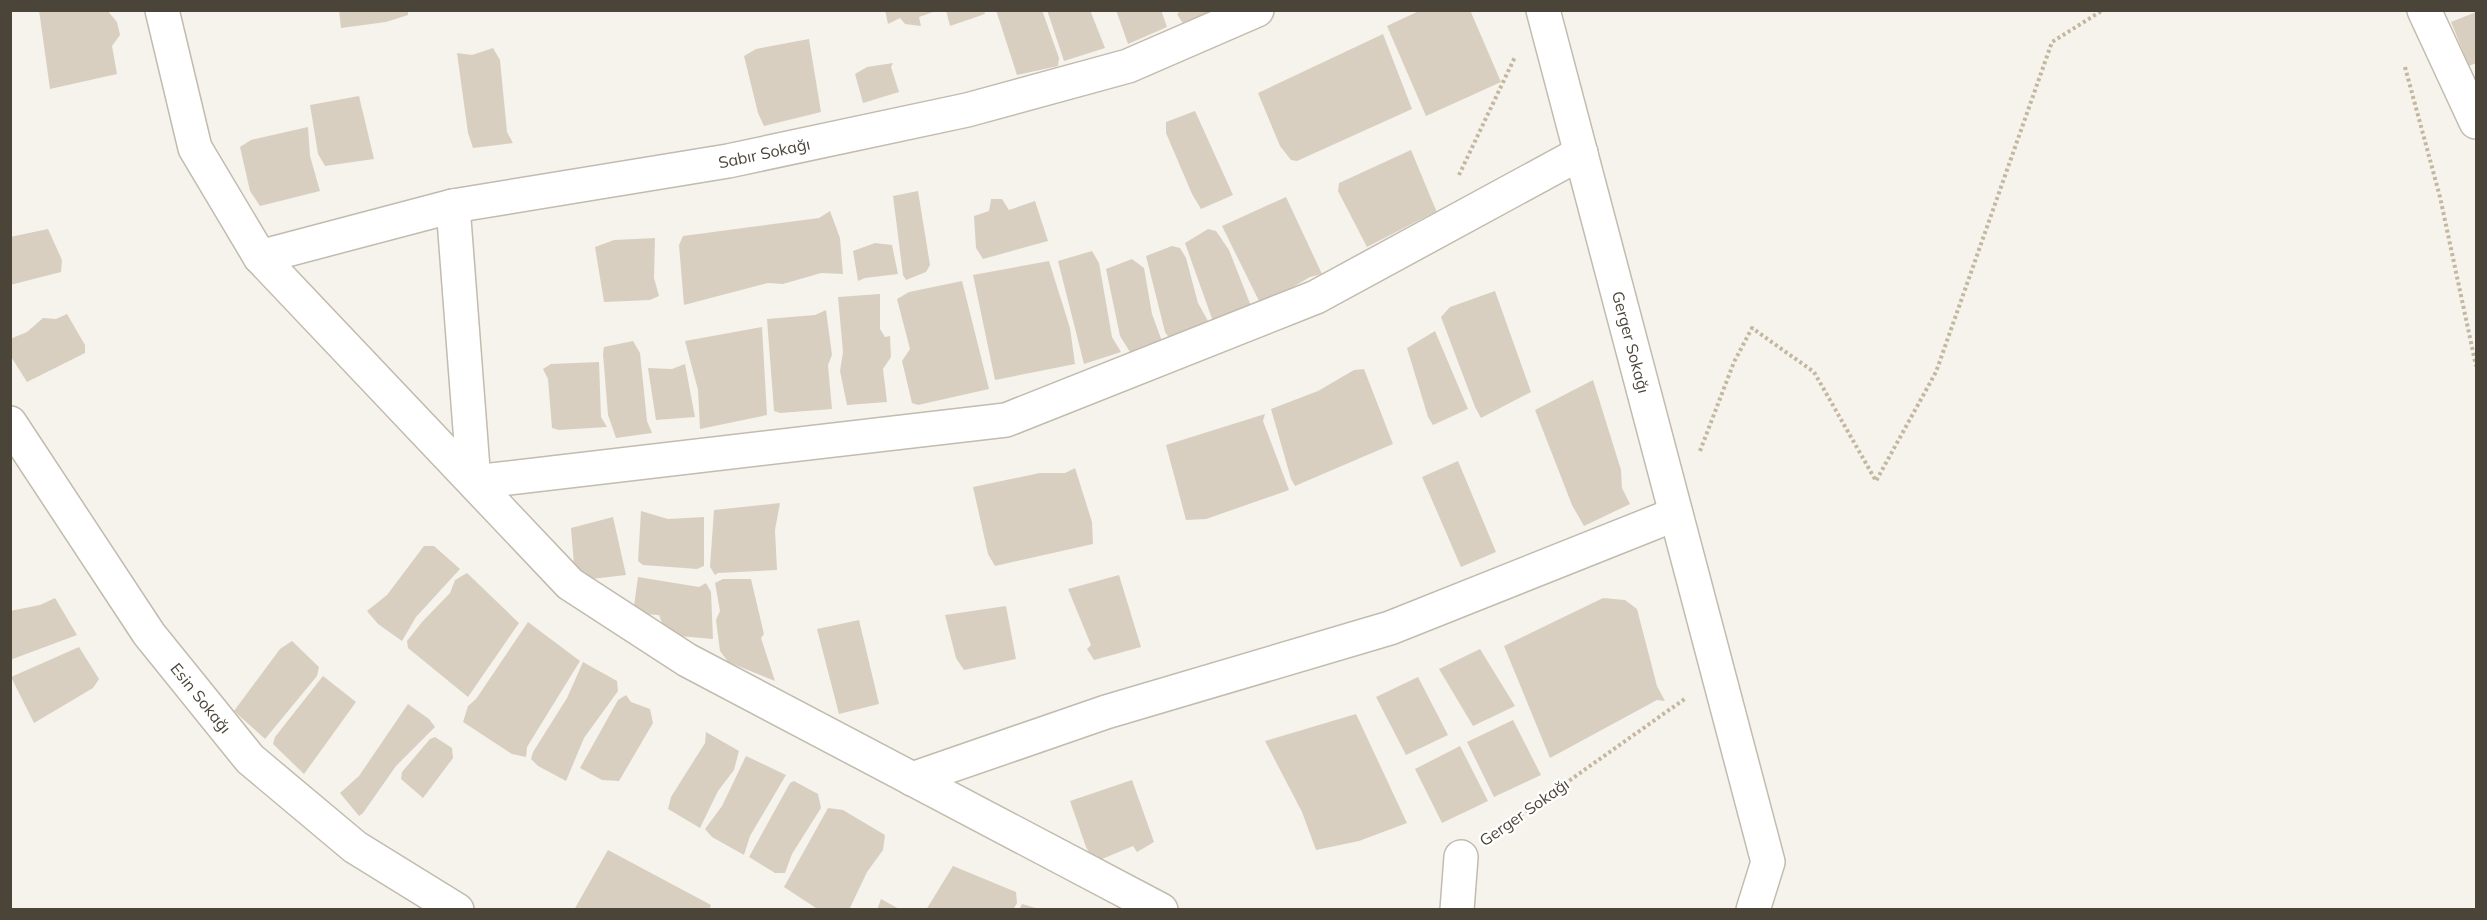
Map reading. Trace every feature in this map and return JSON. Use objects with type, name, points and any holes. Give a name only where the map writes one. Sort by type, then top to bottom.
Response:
[{"type":"street","points":[[162,10],[195,148],[260,257],[570,584],[687,660],[1161,909]]},
{"type":"street","name":"Sabır Sokağı","points":[[260,257],[453,206],[728,161],[967,110],[1128,66],[1257,10]]},
{"type":"street","name":"Gerger Sokağı","points":[[1543,10],[1768,862],[1753,909]]},
{"type":"street","points":[[2424,10],[2476,122]]},
{"type":"street","points":[[474,482],[1006,420],[1316,297],[1581,153]]},
{"type":"street","points":[[453,206],[474,482]]},
{"type":"street","name":"Esin Sokağı","points":[[10,423],[149,634],[250,759],[355,847],[457,909]]},
{"type":"street","points":[[912,779],[1106,712],[1390,628],[1676,514]]},
{"type":"street","points":[[1457,909],[1461,857]]},
{"type":"path","points":[[1697,460],[1734,362],[1752,328],[1814,372],[1876,481],[1936,372],[2052,42],[2103,10]]},
{"type":"path","points":[[1456,182],[1517,53]]},
{"type":"path","points":[[2405,57],[2405,69],[2440,197],[2476,366]]},
{"type":"path","name":"Gerger Sokağı","points":[[1461,857],[1718,675]]},
{"type":"building","points":[[39,10],[107,10],[117,22],[120,35],[112,46],[117,74],[50,89]]},
{"type":"building","points":[[339,10],[408,10],[408,15],[386,22],[341,28]]},
{"type":"building","points":[[885,10],[936,11],[919,17],[921,26],[905,24],[900,18],[888,24]]},
{"type":"building","points":[[946,10],[984,10],[985,14],[950,26]]},
{"type":"building","points":[[996,10],[1042,10],[1059,58],[1058,66],[1017,75]]},
{"type":"building","points":[[1047,10],[1090,10],[1105,48],[1064,61]]},
{"type":"building","points":[[1116,10],[1161,10],[1167,27],[1128,44]]},
{"type":"building","points":[[1182,10],[1236,10],[1187,30],[1177,14]]},
{"type":"building","points":[[1421,10],[1470,10],[1501,82],[1426,116],[1387,26]]},
{"type":"building","points":[[2476,12],[2476,63],[2469,66],[2451,22]]},
{"type":"building","points":[[1383,34],[1412,109],[1297,161],[1291,160],[1280,146],[1258,93]]},
{"type":"building","points":[[809,39],[821,112],[764,126],[758,113],[744,56],[756,49]]},
{"type":"building","points":[[493,48],[500,60],[507,132],[513,143],[473,148],[468,133],[457,53],[472,55]]},
{"type":"building","points":[[893,63],[891,67],[899,92],[863,103],[855,74],[867,67]]},
{"type":"building","points":[[359,96],[374,159],[325,166],[318,154],[310,105]]},
{"type":"building","points":[[1195,111],[1233,195],[1201,209],[1192,194],[1166,133],[1166,122]]},
{"type":"building","points":[[308,127],[310,156],[320,191],[260,206],[250,191],[240,147],[251,140]]},
{"type":"building","points":[[1411,150],[1438,215],[1435,212],[1367,247],[1338,191],[1339,183]]},
{"type":"building","points":[[918,191],[930,265],[926,272],[906,280],[903,275],[893,196]]},
{"type":"building","points":[[1286,197],[1322,274],[1310,277],[1264,304],[1259,301],[1222,226]]},
{"type":"building","points":[[991,199],[1002,199],[1009,210],[1035,201],[1048,241],[983,259],[976,248],[974,216],[989,211]]},
{"type":"building","points":[[830,211],[840,238],[843,274],[821,273],[783,284],[768,283],[684,305],[679,245],[683,236],[819,218]]},
{"type":"building","points":[[48,229],[62,260],[61,272],[10,285],[10,237]]},
{"type":"building","points":[[1208,229],[1216,231],[1229,250],[1251,306],[1215,327],[1185,243]]},
{"type":"building","points":[[655,238],[654,278],[659,296],[650,300],[604,302],[595,247],[614,240]]},
{"type":"building","points":[[875,243],[892,245],[898,274],[858,281],[853,251]]},
{"type":"building","points":[[1172,246],[1180,248],[1186,258],[1198,303],[1208,321],[1208,332],[1172,342],[1165,332],[1146,256]]},
{"type":"building","points":[[1092,251],[1099,263],[1112,337],[1121,352],[1084,364],[1058,261]]},
{"type":"building","points":[[1132,259],[1144,268],[1152,314],[1163,344],[1130,352],[1120,336],[1106,269]]},
{"type":"building","points":[[1049,261],[1070,328],[1075,364],[995,380],[973,275]]},
{"type":"building","points":[[962,281],[989,389],[918,405],[912,403],[902,361],[910,349],[897,299],[909,292]]},
{"type":"building","points":[[1495,291],[1531,392],[1481,418],[1441,317],[1450,307]]},
{"type":"building","points":[[880,294],[880,329],[885,337],[890,336],[891,357],[883,369],[887,402],[847,405],[840,371],[843,352],[838,297]]},
{"type":"building","points":[[826,310],[832,355],[828,365],[832,409],[780,413],[774,411],[767,319],[815,315]]},
{"type":"building","points":[[67,314],[85,345],[85,353],[27,382],[10,355],[10,339],[27,332],[43,318],[56,319]]},
{"type":"building","points":[[762,327],[767,415],[700,429],[698,390],[685,341]]},
{"type":"building","points":[[1435,331],[1468,409],[1433,425],[1428,417],[1407,348]]},
{"type":"building","points":[[633,341],[640,353],[647,421],[652,433],[616,438],[608,415],[604,347]]},
{"type":"building","points":[[599,362],[601,417],[607,427],[559,430],[552,428],[548,379],[543,369],[551,364]]},
{"type":"building","points":[[685,364],[695,417],[656,420],[648,368],[672,369]]},
{"type":"building","points":[[1364,369],[1393,444],[1295,486],[1271,409],[1318,391],[1354,370]]},
{"type":"building","points":[[1593,380],[1621,470],[1622,488],[1630,504],[1584,526],[1572,505],[1535,410]]},
{"type":"building","points":[[1265,414],[1263,421],[1289,490],[1206,519],[1186,520],[1166,445]]},
{"type":"building","points":[[1458,461],[1496,552],[1461,567],[1422,477]]},
{"type":"building","points":[[1075,468],[1092,522],[1093,544],[995,566],[988,554],[973,487],[1040,473],[1065,473]]},
{"type":"building","points":[[780,503],[775,530],[777,570],[715,575],[710,567],[714,510]]},
{"type":"building","points":[[641,511],[668,519],[704,517],[704,566],[697,569],[643,565],[638,561]]},
{"type":"building","points":[[613,517],[626,575],[583,580],[575,578],[571,528]]},
{"type":"building","points":[[424,546],[434,546],[460,569],[416,617],[402,641],[378,624],[367,611],[387,595]]},
{"type":"building","points":[[467,573],[519,623],[468,697],[408,648],[407,641],[450,593],[455,580]]},
{"type":"building","points":[[1119,575],[1141,647],[1094,660],[1087,649],[1091,645],[1068,589]]},
{"type":"building","points":[[638,577],[699,587],[706,583],[711,592],[713,639],[667,635],[659,615],[643,614],[634,606]]},
{"type":"building","points":[[723,579],[751,579],[764,634],[761,638],[775,681],[728,662],[720,651],[716,620],[720,611],[715,583]]},
{"type":"building","points":[[55,598],[77,635],[10,660],[10,611],[40,605]]},
{"type":"building","points":[[1603,598],[1625,600],[1637,609],[1657,686],[1665,701],[1657,700],[1550,758],[1504,646]]},
{"type":"building","points":[[1006,606],[1016,659],[964,670],[956,658],[945,615]]},
{"type":"building","points":[[859,620],[879,704],[839,714],[817,629]]},
{"type":"building","points":[[528,622],[580,661],[527,747],[526,757],[512,754],[463,722],[468,706],[476,699]]},
{"type":"building","points":[[292,641],[319,667],[317,676],[265,739],[234,711],[280,649]]},
{"type":"building","points":[[79,647],[99,679],[93,688],[34,723],[11,677]]},
{"type":"building","points":[[1480,649],[1515,706],[1473,726],[1439,669]]},
{"type":"building","points":[[583,662],[617,681],[618,691],[584,738],[566,781],[538,766],[531,759],[533,752],[567,698]]},
{"type":"building","points":[[323,676],[356,702],[304,774],[273,744],[275,737]]},
{"type":"building","points":[[1418,677],[1448,735],[1406,755],[1376,697]]},
{"type":"building","points":[[626,695],[631,702],[650,709],[653,723],[619,781],[602,780],[580,768],[618,700]]},
{"type":"building","points":[[408,704],[429,719],[435,727],[396,766],[359,816],[340,793],[359,776]]},
{"type":"building","points":[[1356,714],[1407,823],[1359,841],[1316,850],[1302,812],[1265,741]]},
{"type":"building","points":[[1513,720],[1541,775],[1494,797],[1467,742]]},
{"type":"building","points":[[706,732],[739,751],[734,770],[718,791],[700,828],[668,809],[671,797],[705,743]]},
{"type":"building","points":[[435,737],[452,748],[453,758],[423,798],[401,779],[402,772],[430,739]]},
{"type":"building","points":[[1460,746],[1488,801],[1442,823],[1415,769]]},
{"type":"building","points":[[746,756],[786,775],[750,836],[744,855],[712,837],[705,829],[722,806]]},
{"type":"building","points":[[1132,780],[1154,842],[1137,852],[1133,846],[1095,862],[1086,847],[1070,801]]},
{"type":"building","points":[[794,781],[818,794],[821,808],[792,854],[785,873],[775,873],[749,857],[790,783]]},
{"type":"building","points":[[828,808],[843,810],[885,835],[883,850],[867,872],[849,910],[819,910],[784,887]]},
{"type":"building","points":[[608,850],[711,905],[709,910],[574,910]]},
{"type":"building","points":[[953,866],[1016,892],[1017,903],[1013,910],[926,910]]},
{"type":"building","points":[[881,899],[901,910],[877,910]]},
{"type":"building","points":[[1022,904],[1039,909],[1039,910],[1019,910]]}]
